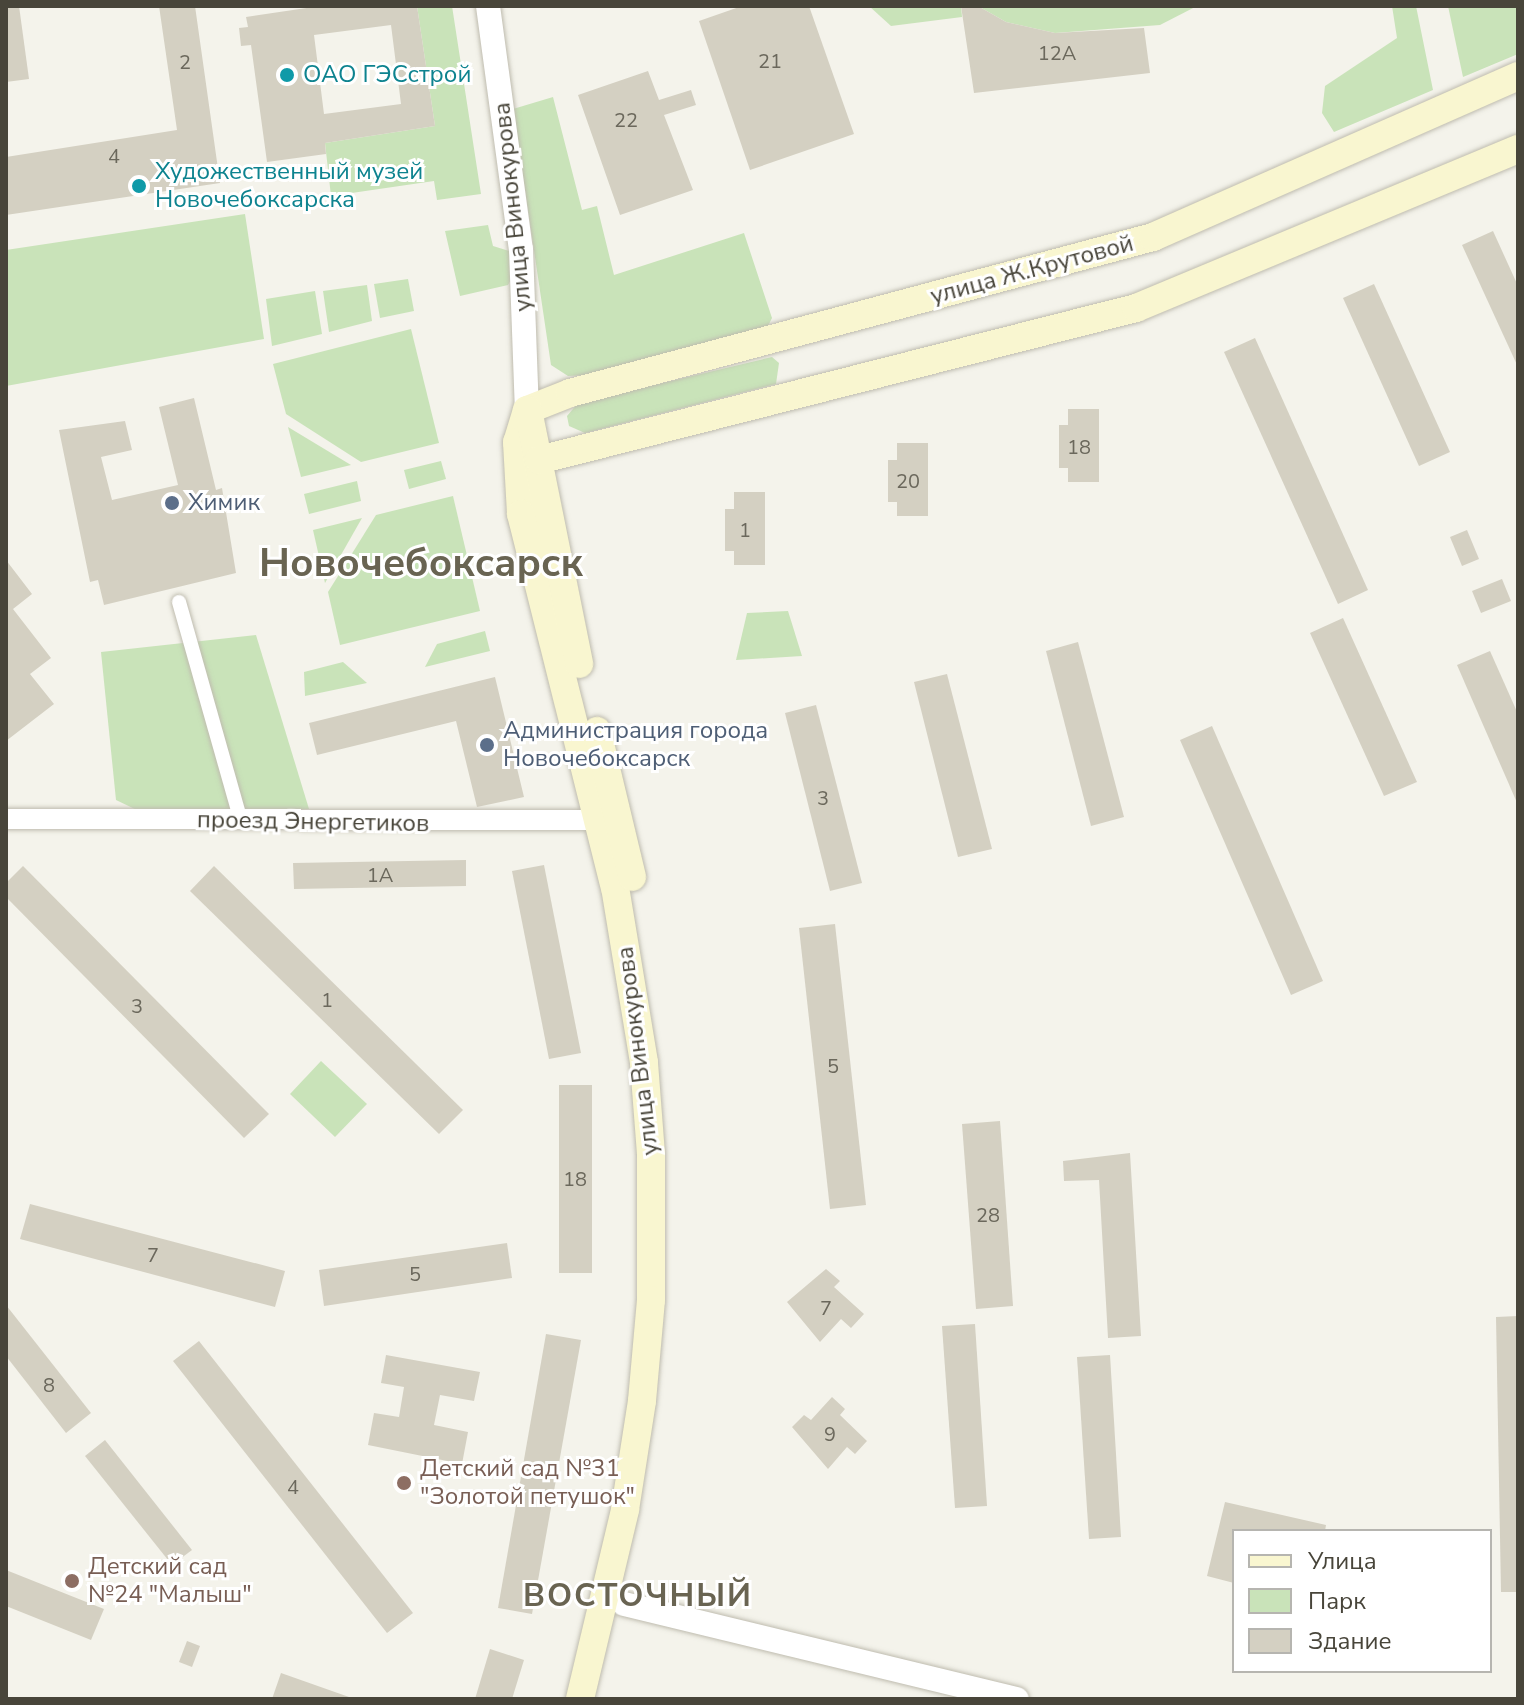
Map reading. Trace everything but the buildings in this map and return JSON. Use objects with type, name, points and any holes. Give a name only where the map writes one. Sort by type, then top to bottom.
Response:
[{"type":"main road","name":"улица Ж.Крутовой","points":[[527,410],[570,393],[1153,237],[1518,76]]},
{"type":"main road","points":[[539,460],[1136,308],[1518,149]]},
{"type":"main road","name":"улица Винокурова","points":[[527,410],[610,818],[653,1062],[660,1300],[654,1445],[614,1602],[580,1699]]},
{"type":"main road","name":"улица Винокурова","points":[[527,410],[517,442],[521,514],[610,818]]},
{"type":"main road","name":"улица Винокурова","points":[[600,1699],[614,1602]]},
{"type":"street","name":"улица Винокурова","points":[[488,6],[521,249],[527,410]]},
{"type":"street","points":[[179,602],[241,821]]},
{"type":"street","name":"проезд Энергетиков","points":[[6,819],[610,818]]},
{"type":"street","points":[[614,1602],[1017,1699]]},
{"type":"green space","points":[[417,6],[452,6],[481,194],[437,200],[434,181],[331,196],[325,143],[435,126]]},
{"type":"green space","points":[[869,6],[961,6],[962,17],[891,26]]},
{"type":"green space","points":[[978,6],[1197,6],[1160,25],[1055,33],[1006,22]]},
{"type":"green space","points":[[1392,6],[1416,6],[1433,90],[1334,132],[1322,113],[1325,86],[1397,38]]},
{"type":"green space","points":[[1448,6],[1518,6],[1518,54],[1463,77]]},
{"type":"green space","points":[[553,97],[582,210],[597,206],[614,275],[744,233],[772,318],[768,326],[588,375],[568,376],[551,365],[513,109]]},
{"type":"green space","points":[[245,214],[264,339],[6,386],[6,250]]},
{"type":"green space","points":[[488,225],[493,246],[516,253],[517,268],[508,285],[460,296],[445,231]]},
{"type":"green space","points":[[408,279],[414,311],[380,318],[374,284]]},
{"type":"green space","points":[[367,285],[372,321],[329,332],[323,291]]},
{"type":"green space","points":[[315,291],[322,334],[272,346],[266,299]]},
{"type":"green space","points":[[411,329],[439,443],[361,462],[286,414],[273,364]]},
{"type":"green space","points":[[772,357],[779,363],[776,384],[585,433],[569,426],[567,416],[578,403]]},
{"type":"green space","points":[[288,427],[351,465],[301,477]]},
{"type":"green space","points":[[441,461],[446,479],[409,489],[404,470]]},
{"type":"green space","points":[[357,481],[361,501],[309,514],[304,494]]},
{"type":"green space","points":[[453,496],[480,611],[340,645],[328,592],[376,515]]},
{"type":"green space","points":[[362,518],[325,583],[313,530]]},
{"type":"green space","points":[[788,611],[802,656],[736,660],[747,613]]},
{"type":"green space","points":[[485,631],[490,651],[425,667],[437,644]]},
{"type":"green space","points":[[256,635],[309,809],[141,812],[116,800],[101,652]]},
{"type":"green space","points":[[343,662],[367,683],[305,696],[304,672]]},
{"type":"green space","points":[[321,1061],[367,1104],[335,1137],[290,1094]]},
{"type":"place","name":"ОАО ГЭСстрой","points":[[287,75]]},
{"type":"place","name":"Художественный музей Новочебоксарска","points":[[139,186]]},
{"type":"place","name":"Химик","points":[[172,503]]},
{"type":"place","name":"Администрация города Новочебоксарск","points":[[487,745]]},
{"type":"place","name":"Детский сад №31 \"Золотой петушок\"","points":[[404,1483]]},
{"type":"place","name":"Детский сад №24 \"Малыш\"","points":[[72,1581]]},
{"type":"district","name":"Новочебоксарск","points":[[421,563]]},
{"type":"district","name":"ВОСТОЧНЫЙ","points":[[638,1596]]}]
